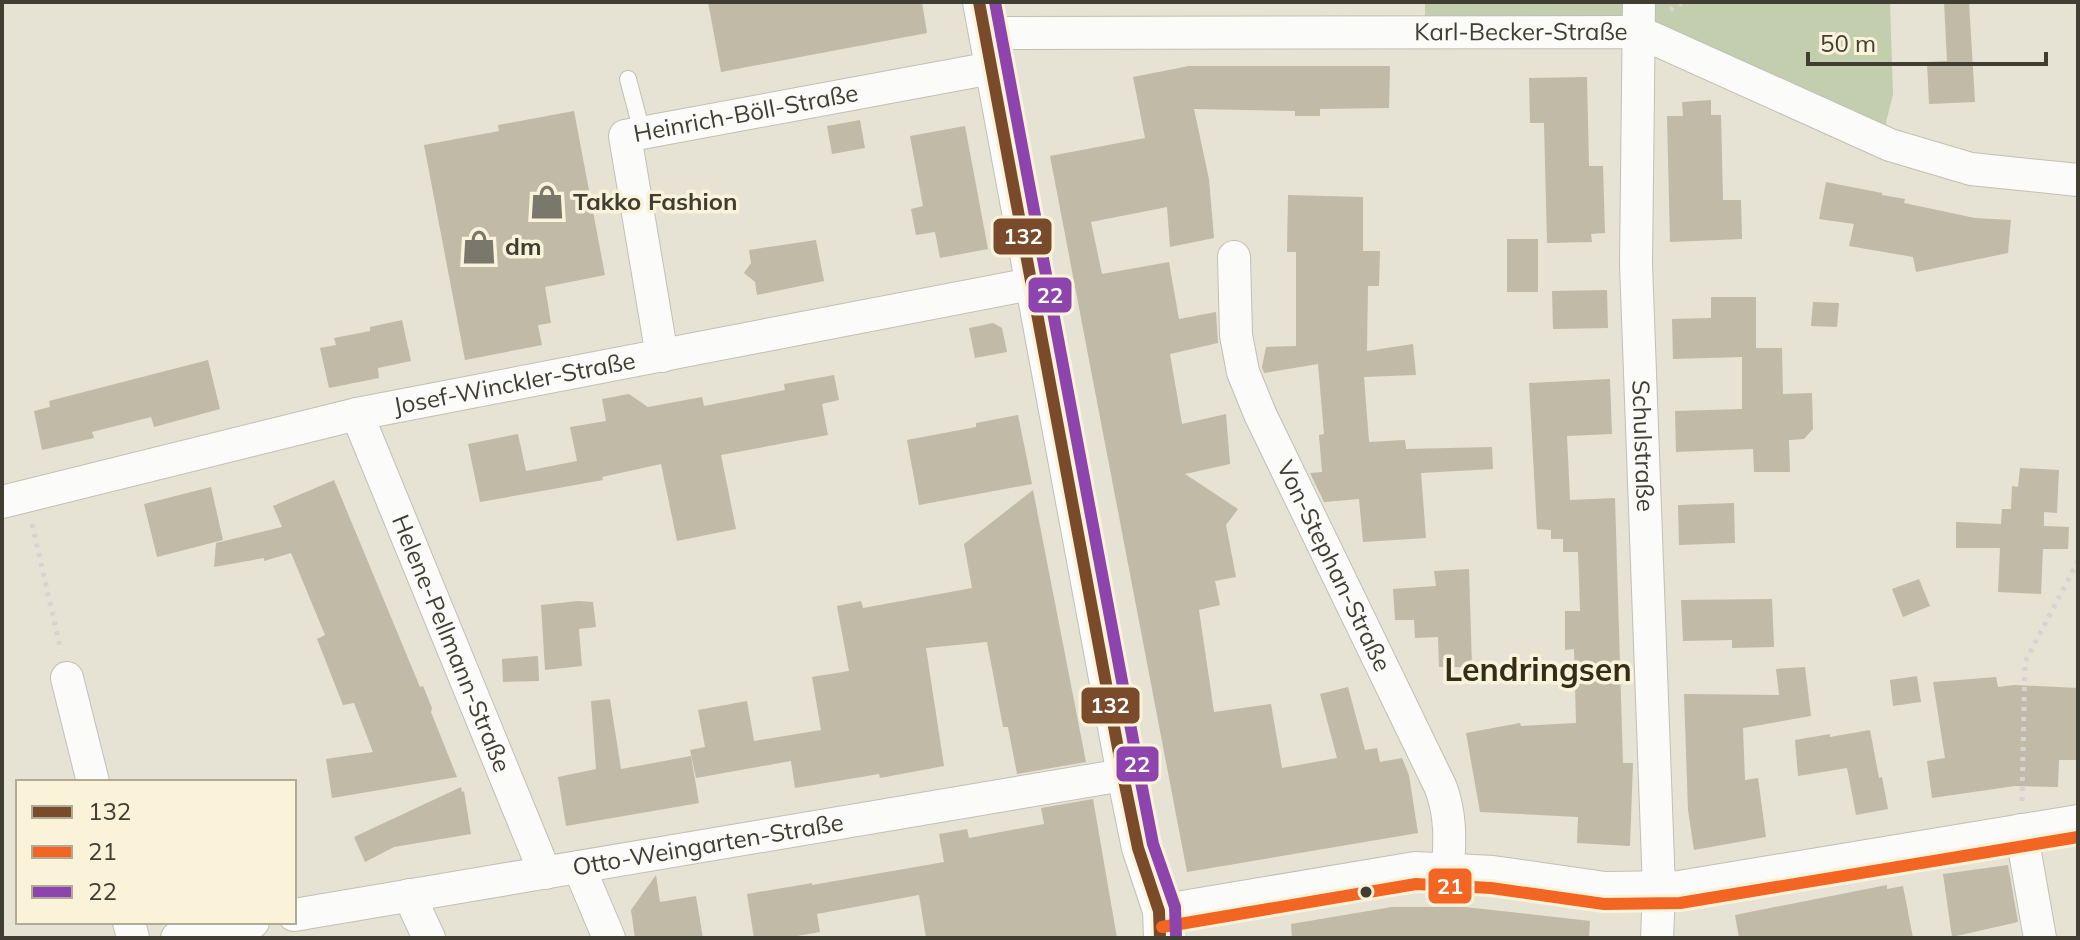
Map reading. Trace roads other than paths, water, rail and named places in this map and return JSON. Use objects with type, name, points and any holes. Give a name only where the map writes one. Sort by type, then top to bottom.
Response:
[{"type":"street","name":"Karl-Becker-Straße","points":[[982,18],[1639,17],[1890,145],[1971,169],[2078,180]]},
{"type":"street","name":"Schulstraße","points":[[1639,17],[1636,264],[1659,889],[1657,938]]},
{"type":"street","points":[[982,18],[1123,775],[1138,848],[1160,925],[1361,876],[1415,868],[1448,868],[1605,888],[1659,889],[1733,880],[2078,821]]},
{"type":"street","name":"Heinrich-Böll-Straße","points":[[662,356],[625,136],[992,68]]},
{"type":"street","name":"Von-Stephan-Straße","points":[[1234,257],[1236,335],[1243,372],[1273,442],[1441,788],[1448,806],[1448,868]]},
{"type":"street","name":"Josef-Winckler-Straße","points":[[14,499],[357,414],[1031,284]]},
{"type":"street","name":"Helene-Pellmann-Straße","points":[[357,414],[545,873]]},
{"type":"street","points":[[67,678],[92,780]]},
{"type":"street","name":"Otto-Weingarten-Straße","points":[[296,915],[1123,775]]},
{"type":"street","points":[[2021,830],[2040,938]]},
{"type":"street","points":[[579,867],[609,938]]},
{"type":"street","points":[[409,895],[429,938]]},
{"type":"street","points":[[177,938],[244,924]]},
{"type":"lane","points":[[628,79],[642,132]]},
{"type":"place","name":"Takko Fashion","points":[[547,202]]},
{"type":"place","name":"dm","points":[[479,247]]},
{"type":"district","name":"Lendringsen","points":[[1538,670]]}]
